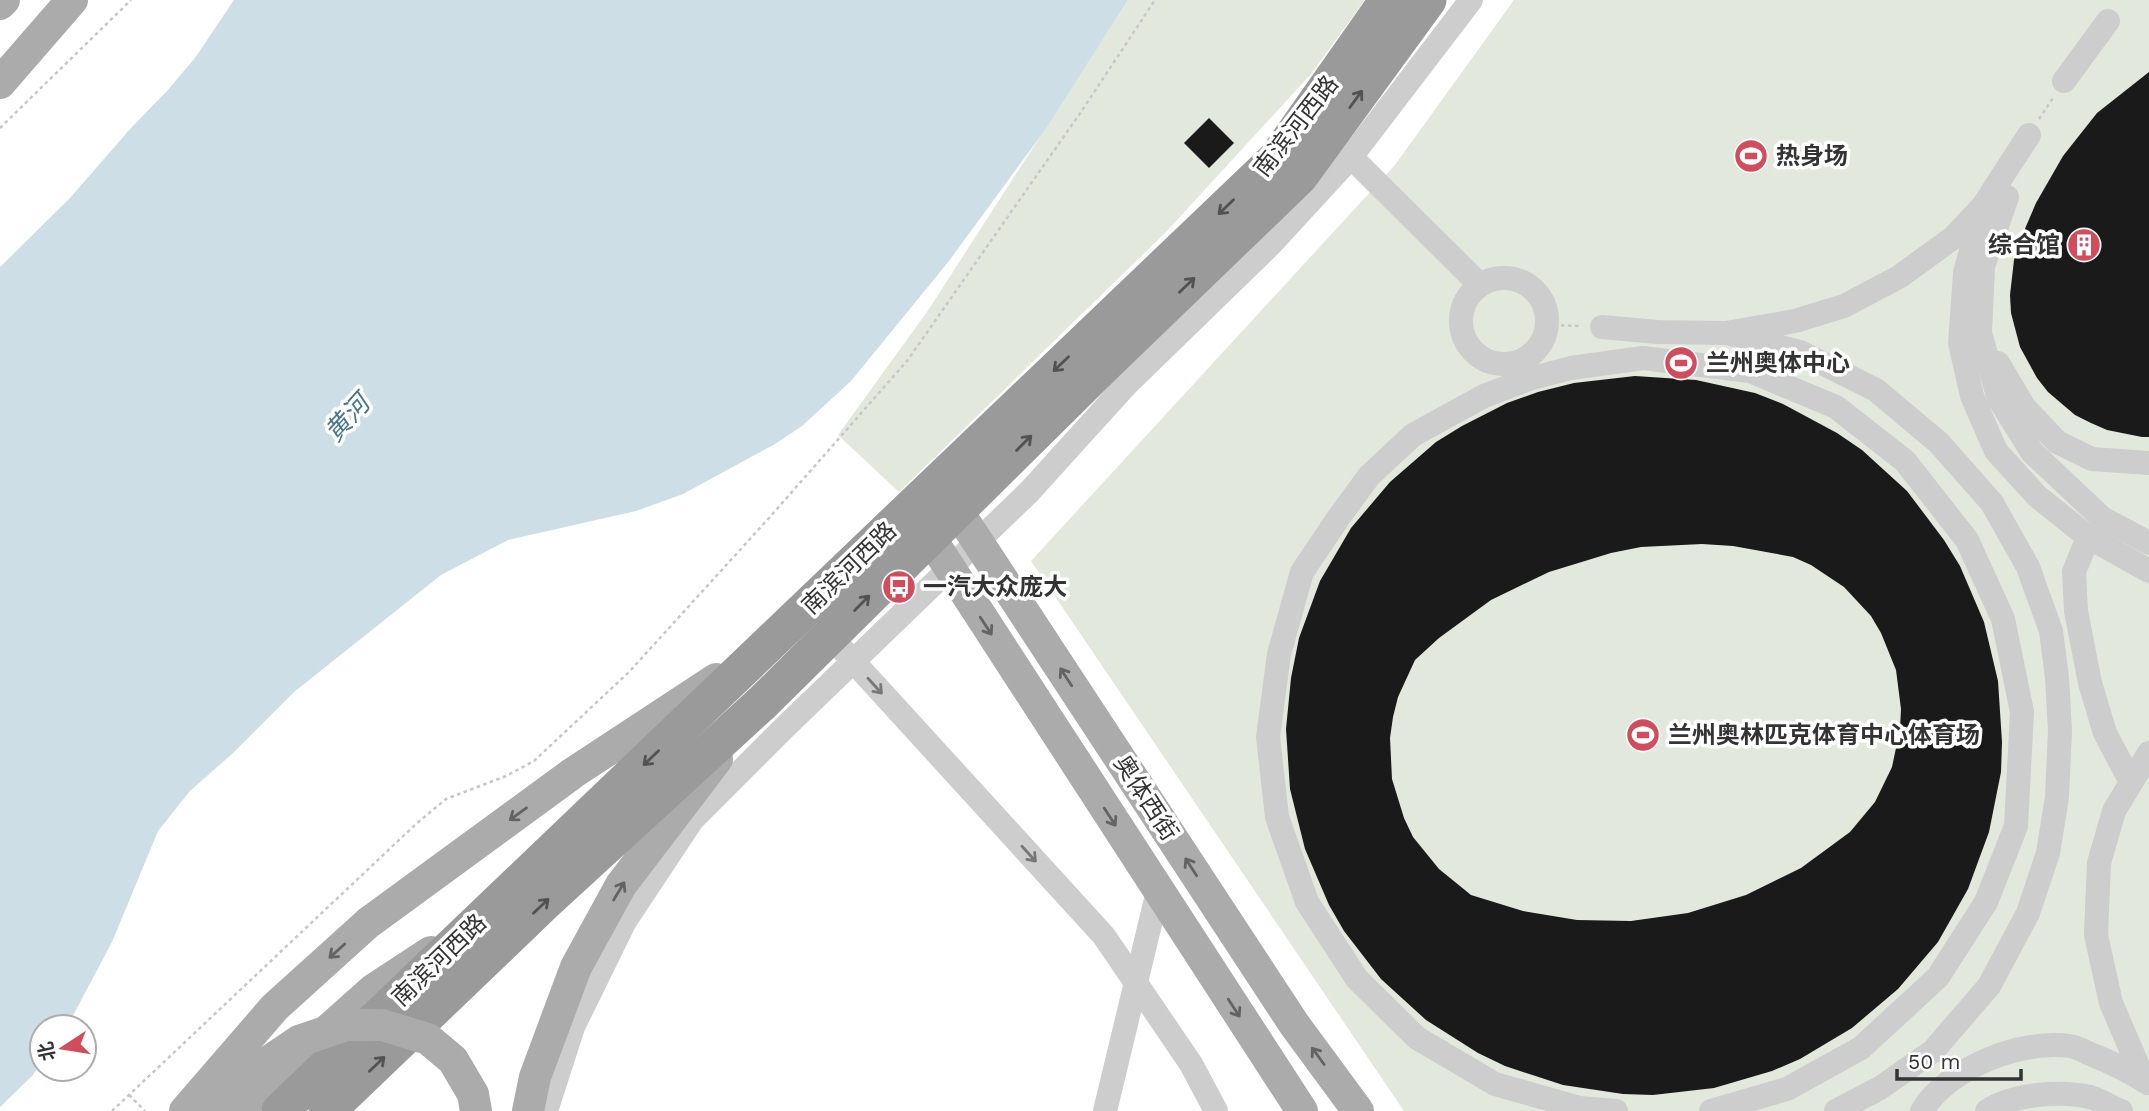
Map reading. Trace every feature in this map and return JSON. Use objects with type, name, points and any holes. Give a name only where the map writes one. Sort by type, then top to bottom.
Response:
[{"type":"highway","name":"南滨河西路","points":[[1327,139],[1388,0]]},
{"type":"highway","name":"南滨河西路","points":[[280,1111],[771,643],[920,522],[1114,355],[1299,177],[1428,0]]},
{"type":"highway","name":"南滨河西路","points":[[327,1111],[544,903],[762,703],[841,648],[920,522]]},
{"type":"main road","points":[[0,4],[4,0]]},
{"type":"main road","points":[[0,53],[48,0]]},
{"type":"main road","points":[[0,83],[72,0]]},
{"type":"main road","name":"奥体西街","points":[[947,496],[1294,1024],[1358,1111]]},
{"type":"main road","name":"奥体西街","points":[[920,522],[1302,1111]]},
{"type":"main road","points":[[185,1111],[275,1007],[368,923],[573,774],[771,643]]},
{"type":"main road","points":[[528,1111],[535,1077],[576,967],[621,885],[762,703]]},
{"type":"main road","points":[[237,1111],[373,990],[482,919]]},
{"type":"main road","points":[[212,1111],[258,1068],[299,1041],[346,1025],[382,1025],[428,1039],[453,1060],[473,1094],[476,1111]]},
{"type":"street","name":"南滨河西路","points":[[547,1111],[573,1027],[625,921],[692,820],[841,648],[949,569],[978,542],[1029,492],[1126,385],[1271,244],[1327,139],[1472,0]]},
{"type":"street","points":[[2064,81],[2108,21]]},
{"type":"street","points":[[1602,327],[1657,332],[1726,333],[1795,321],[1844,306],[1910,269],[1954,237],[1983,206],[2029,135]]},
{"type":"street","points":[[1327,139],[1479,285]]},
{"type":"street","points":[[2007,197],[1983,266],[1980,333],[1999,399],[2032,452],[2046,466],[2102,518],[2149,543]]},
{"type":"street","points":[[1983,206],[1965,273],[1960,343],[1972,396],[1996,451],[2037,496],[2088,537],[2149,571]]},
{"type":"street","points":[[1616,1111],[1580,1108],[1495,1084],[1418,1038],[1357,979],[1307,902],[1277,817],[1268,737],[1279,653],[1302,572],[1369,476],[1413,435],[1527,369],[1543,338],[1546,311],[1540,298],[1520,281],[1492,279],[1479,285],[1462,308],[1464,337],[1471,349],[1482,358],[1527,369],[1571,368],[1643,358],[1750,371],[1836,407],[1905,461],[1967,540],[2003,619],[2022,712],[2015,826],[1986,902],[1938,977],[1861,1048],[1787,1089],[1711,1111]]},
{"type":"street","points":[[1726,333],[1800,352],[1876,390],[1940,443],[1992,503],[2028,567],[2051,631],[2060,731],[2057,797],[2048,853],[2028,913],[1989,986],[1933,1051],[1880,1088],[1836,1111]]},
{"type":"street","points":[[1980,333],[2024,407],[2057,442],[2092,459],[2149,463]]},
{"type":"street","points":[[2046,466],[2057,442]]},
{"type":"street","points":[[2088,537],[2074,572],[2076,611],[2090,683],[2105,733],[2131,782]]},
{"type":"street","points":[[841,648],[1104,936],[1191,1064],[1216,1111]]},
{"type":"street","points":[[2149,753],[2114,811],[2099,863],[2096,935],[2111,1003],[2139,1068],[2149,1077]]},
{"type":"street","points":[[1105,1111],[1158,891]]},
{"type":"street","points":[[1922,1111],[1956,1076],[1997,1055],[2035,1046],[2071,1046],[2122,1066],[2149,1083]]},
{"type":"street","points":[[1987,1111],[1996,1105],[2043,1093],[2091,1097],[2121,1111]]},
{"type":"path","points":[[0,128],[131,0]]},
{"type":"path","points":[[112,1111],[416,824],[446,799],[506,776],[534,761],[629,672],[907,361],[1082,112],[1155,0]]},
{"type":"path","points":[[2029,135],[2064,81]]},
{"type":"path","points":[[1546,325],[1602,327]]},
{"type":"path","points":[[129,1095],[145,1111]]},
{"type":"shaded area","points":[[1128,0],[1365,0],[1311,74],[1165,233],[899,492],[838,435],[929,309]]},
{"type":"shaded area","name":"兰州奥体中心","points":[[1514,0],[2149,0],[2149,1111],[1404,1111],[1031,561],[1395,165]]},
{"type":"water","name":"黄河","points":[[234,0],[1128,0],[1045,130],[949,261],[851,381],[802,426],[775,444],[683,494],[636,511],[508,540],[441,575],[294,692],[233,753],[190,791],[158,831],[112,942],[74,1013],[28,1013],[28,1080],[0,1107],[0,267],[70,198],[195,58]]},
{"type":"building","name":"综合馆","points":[[2149,72],[2149,437],[2142,437],[2107,430],[2091,423],[2075,415],[2048,392],[2020,347],[2011,313],[2010,295],[2014,260],[2024,231],[2036,203],[2063,156],[2097,113]]},
{"type":"building","points":[[1209,118],[1234,143],[1209,168],[1184,143]]},
{"type":"building","points":[[1635,376],[1696,380],[1755,393],[1783,404],[1837,433],[1862,450],[1907,491],[1960,566],[1984,622],[1998,681],[2001,772],[1989,832],[1968,889],[1938,942],[1898,989],[1852,1028],[1800,1059],[1772,1071],[1714,1088],[1653,1095],[1623,1094],[1563,1085],[1505,1066],[1478,1053],[1426,1020],[1381,979],[1344,931],[1329,905],[1305,849],[1290,789],[1286,729],[1291,678],[1299,638],[1320,581],[1351,528],[1390,482],[1436,442],[1507,403],[1574,383]],"holes":[[[1702,544],[1733,546],[1793,557],[1811,565],[1844,587],[1871,616],[1881,633],[1896,670],[1901,709],[1900,729],[1892,767],[1875,802],[1850,832],[1801,868],[1746,895],[1688,913],[1631,921],[1577,920],[1523,911],[1471,895],[1439,869],[1413,837],[1392,779],[1390,738],[1393,717],[1398,697],[1415,660],[1439,638],[1491,600],[1549,572],[1641,547]]]},
{"type":"place","name":"热身场","points":[[1751,156]]},
{"type":"place","name":"综合馆","points":[[2084,245]]},
{"type":"place","name":"兰州奥体中心","points":[[1681,363]]},
{"type":"place","name":"一汽大众庞大","points":[[899,587]]},
{"type":"place","name":"兰州奥林匹克体育中心体育场","points":[[1643,735]]}]
